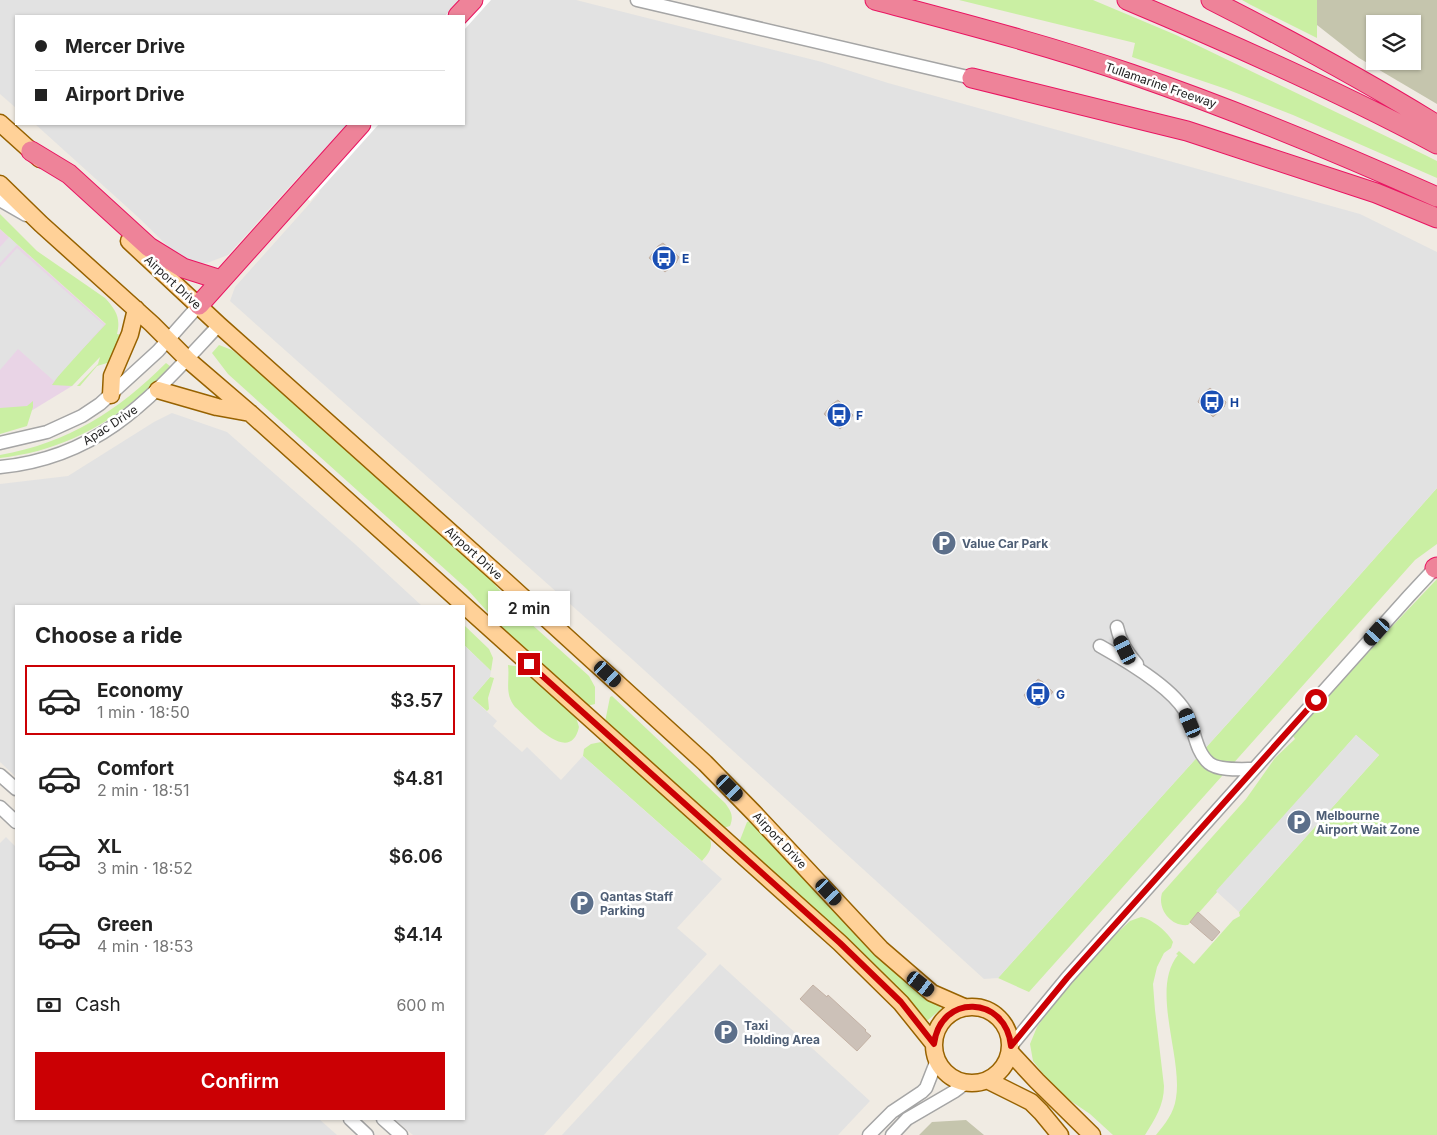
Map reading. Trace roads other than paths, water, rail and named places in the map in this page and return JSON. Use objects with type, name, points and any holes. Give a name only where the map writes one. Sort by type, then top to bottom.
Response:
[{"type":"highway","points":[[459,15],[473,0]]},
{"type":"highway","name":"Tullamarine Freeway","points":[[876,0],[968,25],[1131,74],[1238,112],[1437,198]]},
{"type":"highway","points":[[1127,0],[1214,36],[1316,83],[1437,144]]},
{"type":"highway","points":[[1211,0],[1298,45],[1437,125]]},
{"type":"highway","points":[[972,78],[1188,131],[1376,193],[1437,218]]},
{"type":"highway","points":[[199,305],[361,125]]},
{"type":"highway","points":[[32,151],[69,174],[149,248],[183,268],[221,280]]},
{"type":"main road","name":"Airport Drive","points":[[0,123],[219,325],[705,763],[896,963],[932,993],[964,1008]]},
{"type":"main road","points":[[0,184],[41,224],[136,309],[187,359],[464,605]]},
{"type":"main road","points":[[111,395],[112,376],[130,334],[136,309]]},
{"type":"main road","points":[[158,390],[217,407],[250,413]]},
{"type":"main road","points":[[465,606],[840,943],[901,1002],[934,1044]]},
{"type":"main road","points":[[974,1006],[994,1013],[1002,1020],[1008,1030],[1010,1049],[1008,1059],[1000,1071],[987,1080],[966,1082],[954,1079],[944,1071],[937,1060],[934,1044],[938,1028],[948,1015],[974,1006]]},
{"type":"main road","points":[[1010,1049],[1037,1081],[1092,1135]]},
{"type":"main road","points":[[987,1080],[1031,1102],[1042,1112],[1060,1135]]},
{"type":"street","points":[[637,0],[972,78]]},
{"type":"street","points":[[0,200],[41,224]]},
{"type":"street","name":"Apac Drive","points":[[0,444],[36,436],[60,427],[92,410],[111,395],[168,340],[199,305]]},
{"type":"street","name":"Apac Drive","points":[[0,467],[60,454],[84,443],[124,419],[158,390],[219,325]]},
{"type":"street","points":[[1010,1049],[1067,978],[1436,567]]},
{"type":"street","points":[[1117,627],[1125,650],[1145,674]]},
{"type":"street","points":[[1100,646],[1145,674],[1168,692],[1185,711],[1200,750],[1208,763],[1221,768],[1254,769]]},
{"type":"street","points":[[0,774],[15,788]]},
{"type":"street","points":[[0,807],[15,821]]},
{"type":"street","points":[[869,1135],[886,1116],[926,1088],[937,1060]]},
{"type":"street","points":[[892,1135],[907,1119],[956,1091],[966,1082]]},
{"type":"street","points":[[351,1120],[367,1135]]},
{"type":"street","points":[[384,1120],[401,1135]]},
{"type":"place","name":"E","points":[[664,258]]},
{"type":"place","name":"H","points":[[1212,402]]},
{"type":"place","name":"F","points":[[839,415]]},
{"type":"place","name":"Value Car Park","points":[[944,543]]},
{"type":"place","name":"G","points":[[1038,694]]},
{"type":"place","name":"Melbourne Airport Wait Zone","points":[[1299,822]]},
{"type":"place","name":"Qantas Staff Parking","points":[[582,903]]},
{"type":"place","name":"Taxi Holding Area","points":[[726,1032]]}]
